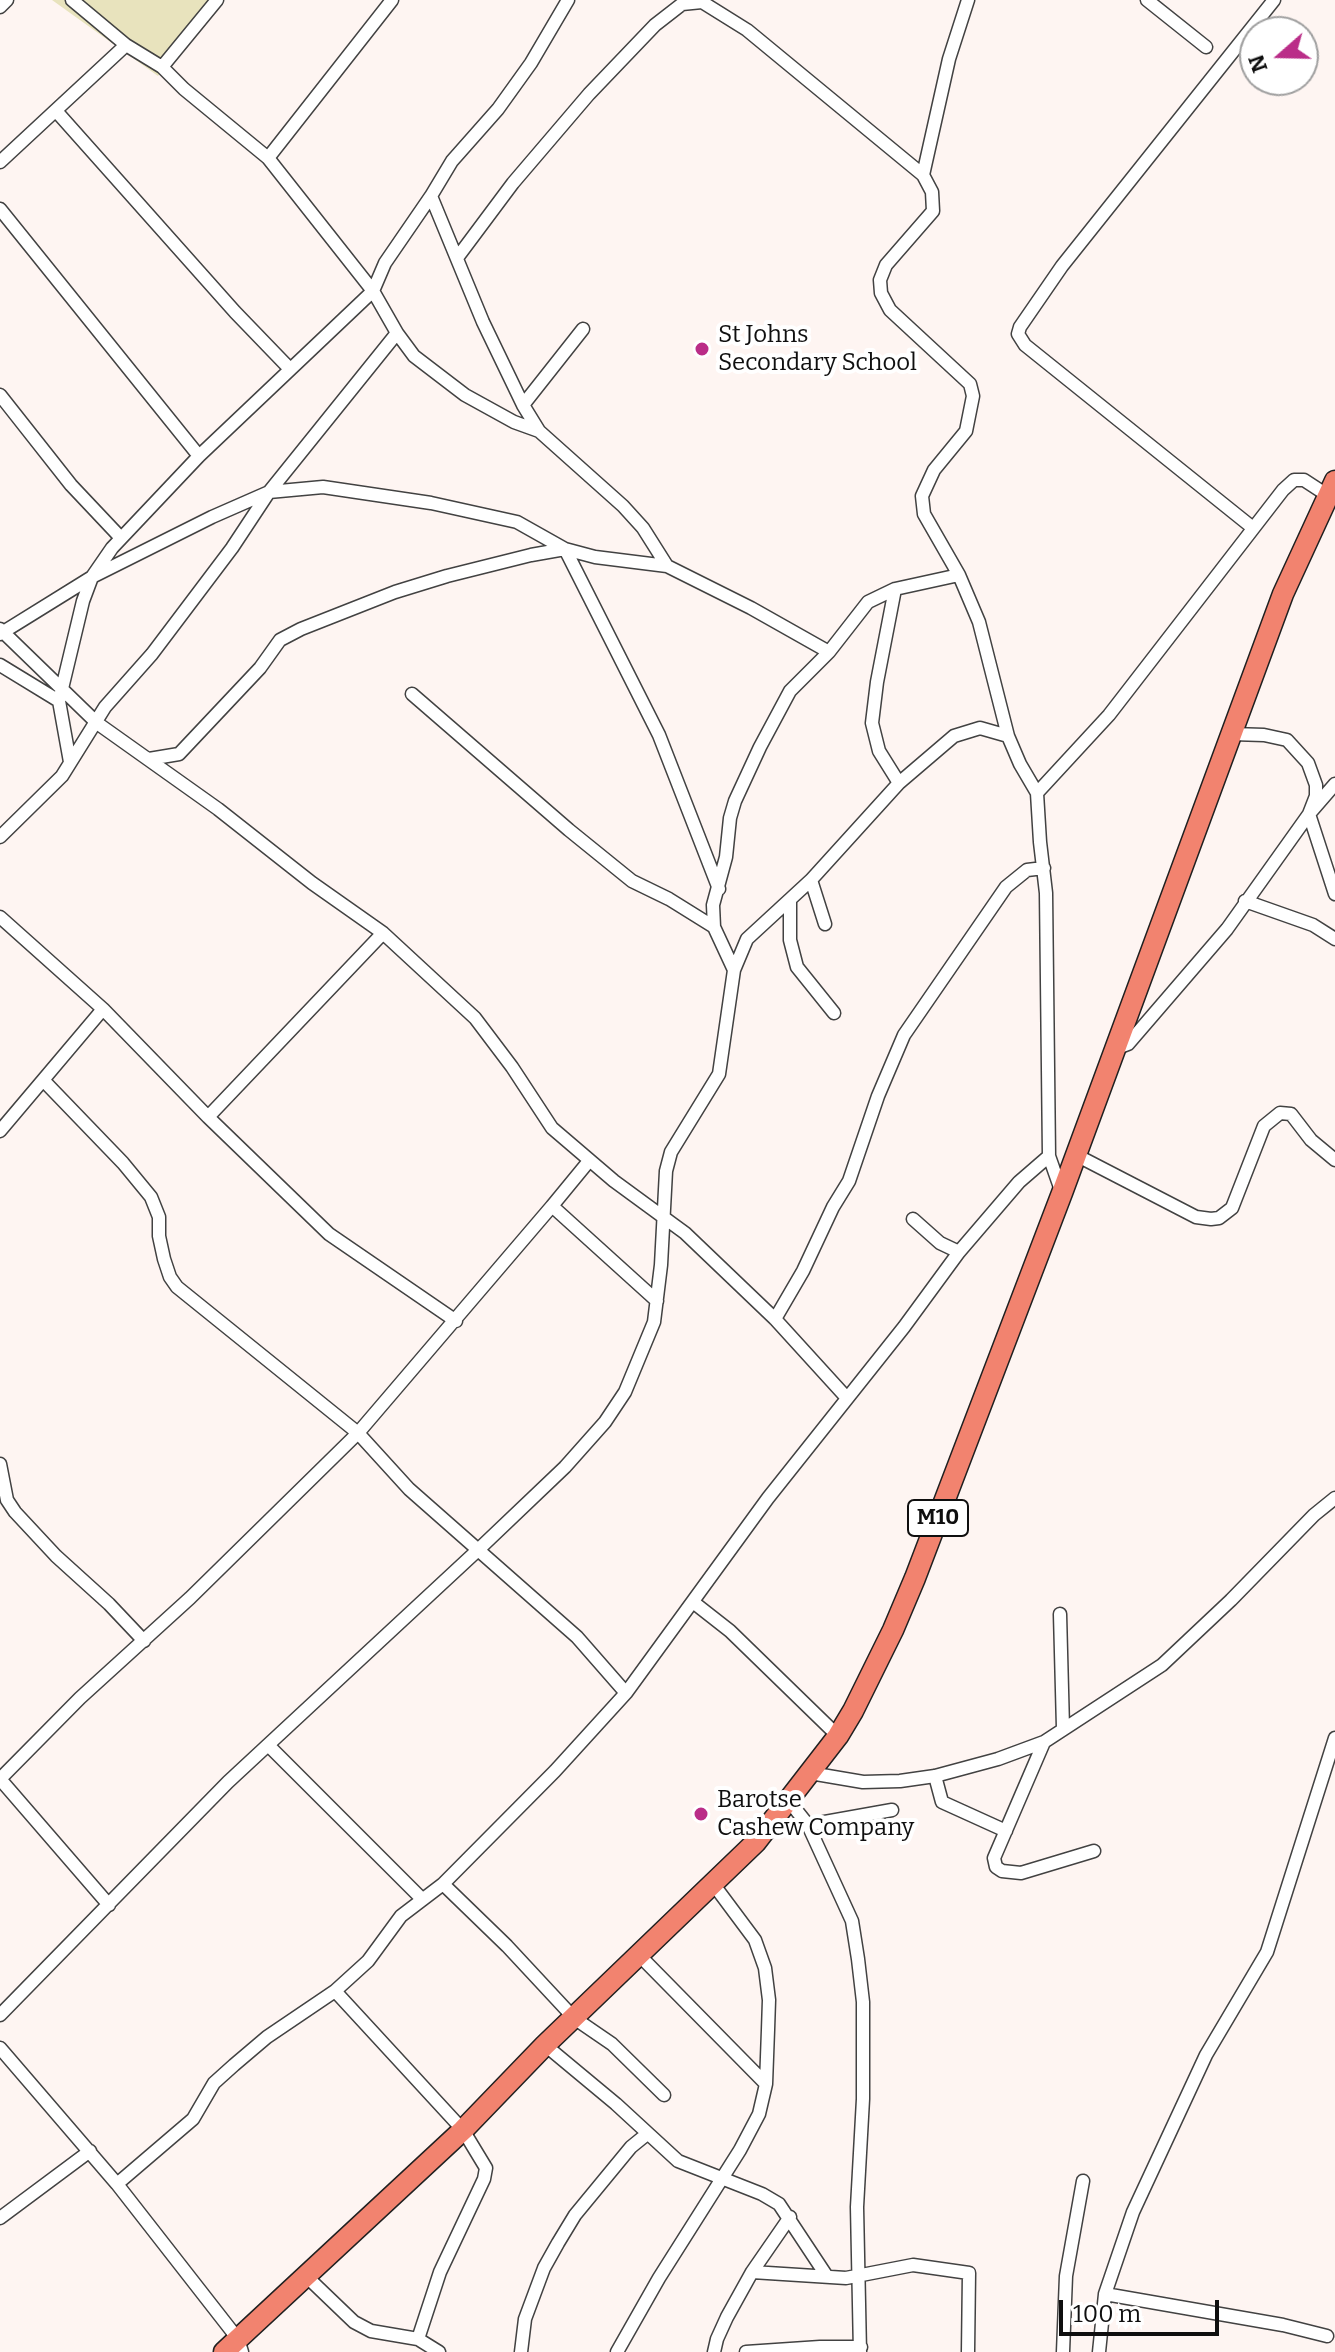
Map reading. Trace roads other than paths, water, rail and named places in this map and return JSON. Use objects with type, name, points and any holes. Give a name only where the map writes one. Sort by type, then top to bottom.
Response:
[{"type":"main road","name":"M10","points":[[235,2348],[305,2275],[463,2130],[545,2045],[714,1885],[756,1842],[838,1736],[882,1652],[915,1578],[1062,1193],[1283,594],[1331,488]]},
{"type":"street","points":[[0,7],[7,0]]},
{"type":"street","points":[[72,0],[126,45],[162,67],[268,158],[373,291],[414,356],[465,395],[514,422],[539,431]]},
{"type":"street","points":[[162,67],[217,0]]},
{"type":"street","points":[[268,158],[392,0]]},
{"type":"street","points":[[70,762],[60,694],[92,577],[121,538],[199,456],[373,291],[385,263],[452,161],[498,109],[531,63],[568,0]]},
{"type":"street","points":[[923,175],[949,59],[968,0]]},
{"type":"street","points":[[1147,0],[1206,47]]},
{"type":"street","points":[[1253,528],[1025,345],[1018,334],[1062,266],[1274,0]]},
{"type":"street","points":[[457,258],[513,183],[589,94],[645,34],[682,4],[706,1],[747,30],[923,175],[932,192],[933,211],[886,265],[880,280],[881,293],[890,310],[970,384],[973,396],[966,431],[934,470],[922,496],[924,514],[959,575],[979,622],[1008,736],[1037,793],[1046,893],[1049,1156],[1062,1193]]},
{"type":"street","points":[[0,162],[126,45]]},
{"type":"street","points":[[57,112],[235,312],[289,368]]},
{"type":"street","points":[[431,196],[483,322],[539,431],[623,506],[643,528],[667,566]]},
{"type":"street","points":[[0,209],[199,456]]},
{"type":"street","points":[[523,405],[583,329]]},
{"type":"street","points":[[0,837],[62,776],[105,707],[152,654],[223,560],[269,492],[397,333]]},
{"type":"street","points":[[0,395],[71,485],[121,538]]},
{"type":"street","points":[[1037,793],[1109,715],[1283,490],[1294,480],[1331,488]]},
{"type":"street","points":[[829,652],[667,566],[595,557],[565,549],[517,522],[431,503],[323,487],[269,492],[212,517],[92,577],[1,632],[60,694],[383,933],[475,1018],[552,1128],[589,1161],[685,1233],[775,1319],[846,1397]]},
{"type":"street","points":[[149,759],[179,754],[260,668],[280,640],[301,629],[395,592],[447,576],[565,549]]},
{"type":"street","points":[[565,549],[659,735],[719,889]]},
{"type":"street","points":[[734,970],[714,927],[713,905],[719,889],[735,801],[790,691],[829,652],[868,602],[895,589],[959,575]]},
{"type":"street","points":[[895,589],[872,723],[879,751],[899,783]]},
{"type":"street","points":[[0,665],[60,694]]},
{"type":"street","points":[[412,694],[632,881],[669,899],[714,927]]},
{"type":"street","points":[[0,2015],[228,1782],[565,1467],[605,1422],[625,1392],[654,1322],[666,1171],[671,1152],[719,1074],[734,970],[747,939],[811,880],[899,783],[954,736],[980,728],[1008,736]]},
{"type":"street","points":[[1232,734],[1287,740],[1308,763],[1316,785],[1316,796],[1309,814],[1335,894]]},
{"type":"street","points":[[1115,1049],[1128,1044],[1227,929],[1309,814],[1335,784]]},
{"type":"street","points":[[775,1319],[849,1181],[878,1096],[904,1035],[1006,887],[1027,870],[1044,868]]},
{"type":"street","points":[[811,880],[821,903],[825,924]]},
{"type":"street","points":[[790,901],[790,940],[797,967],[834,1013]]},
{"type":"street","points":[[1245,901],[1313,925],[1335,939]]},
{"type":"street","points":[[0,917],[103,1009],[208,1117],[329,1234],[456,1321]]},
{"type":"street","points":[[208,1117],[383,933]]},
{"type":"street","points":[[0,1131],[103,1009]]},
{"type":"street","points":[[44,1081],[151,1197],[159,1217],[164,1259],[177,1287],[358,1433],[409,1489],[577,1637],[626,1693]]},
{"type":"street","points":[[1076,1155],[1196,1217],[1211,1219],[1219,1218],[1232,1208],[1264,1126],[1280,1113],[1291,1114],[1311,1140],[1335,1160]]},
{"type":"street","points":[[117,2184],[193,2119],[214,2083],[234,2065],[267,2037],[335,1991],[368,1961],[401,1916],[443,1884],[555,1771],[626,1693],[768,1498],[904,1327],[959,1252],[1019,1182],[1049,1156]]},
{"type":"street","points":[[109,1905],[0,1779],[80,1698],[144,1641],[358,1433],[589,1161]]},
{"type":"street","points":[[552,1206],[657,1301]]},
{"type":"street","points":[[913,1219],[940,1243],[959,1252]]},
{"type":"street","points":[[0,1464],[7,1500],[15,1512],[144,1641]]},
{"type":"street","points":[[810,1773],[863,1782],[900,1781],[935,1776],[998,1759],[1044,1742],[1162,1665],[1335,1498]]},
{"type":"street","points":[[693,1602],[730,1631],[838,1736]]},
{"type":"street","points":[[1060,1614],[1063,1728]]},
{"type":"street","points":[[1099,2352],[1105,2294],[1133,2212],[1206,2055],[1267,1952],[1335,1738]]},
{"type":"street","points":[[1044,1742],[994,1858],[996,1867],[1002,1871],[1021,1873],[1094,1851]]},
{"type":"street","points":[[268,1745],[422,1899]]},
{"type":"street","points":[[935,1776],[942,1802],[1006,1831]]},
{"type":"street","points":[[746,2352],[820,2347],[861,2350],[857,2207],[863,2099],[862,1988],[852,1921],[808,1825],[789,1801]]},
{"type":"street","points":[[808,1825],[892,1810]]},
{"type":"street","points":[[443,1884],[507,1946],[574,2018],[612,2044],[664,2095]]},
{"type":"street","points":[[617,2352],[759,2114],[766,2084],[769,2000],[765,1968],[755,1940],[714,1885]]},
{"type":"street","points":[[640,1956],[766,2084]]},
{"type":"street","points":[[335,1991],[463,2130],[484,2163],[486,2172],[440,2272],[418,2339]]},
{"type":"street","points":[[545,2045],[678,2161],[762,2194],[779,2204],[826,2275]]},
{"type":"street","points":[[0,2048],[117,2184],[235,2348]]},
{"type":"street","points":[[521,2352],[525,2319],[544,2268],[558,2243],[583,2204],[631,2147],[647,2134]]},
{"type":"street","points":[[0,2218],[90,2151]]},
{"type":"street","points":[[1063,2352],[1066,2276],[1083,2181]]},
{"type":"street","points":[[714,2352],[727,2317],[752,2272],[790,2217]]},
{"type":"street","points":[[752,2272],[860,2277],[913,2265],[969,2273],[968,2352]]},
{"type":"street","points":[[305,2275],[354,2322],[371,2331],[418,2339],[439,2352]]},
{"type":"street","points":[[1105,2294],[1283,2325],[1327,2336]]},
{"type":"place","name":"St Johns Secondary School","points":[[702,349]]},
{"type":"place","name":"Barotse Cashew Company","points":[[701,1814]]}]
